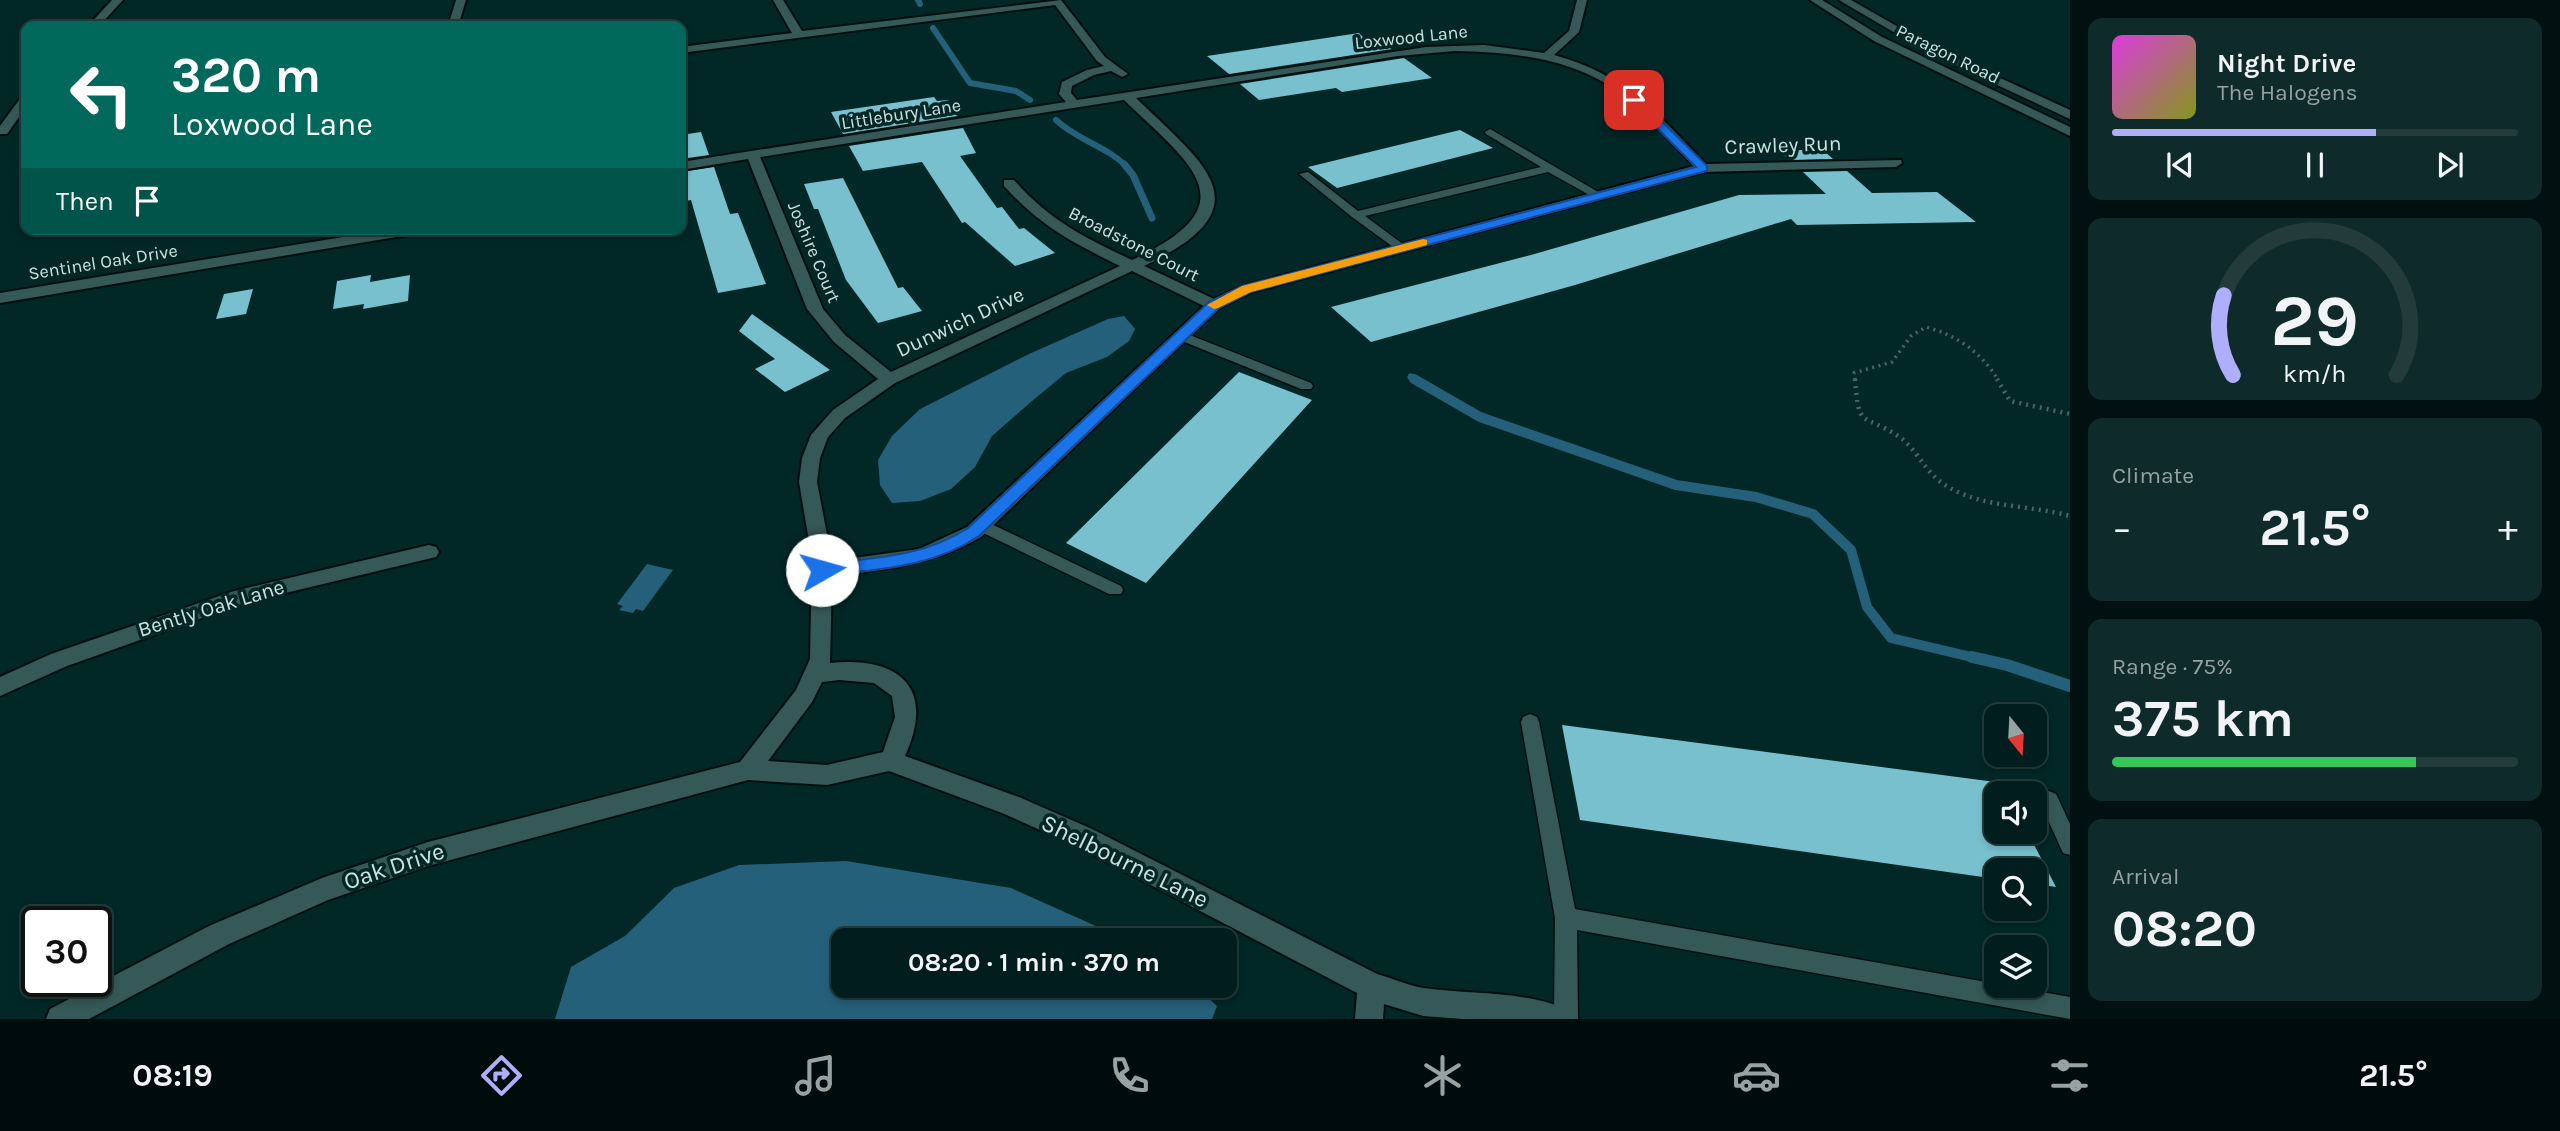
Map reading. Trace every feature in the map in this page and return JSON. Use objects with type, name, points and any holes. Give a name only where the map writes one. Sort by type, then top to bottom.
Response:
[{"type":"street","points":[[98,21],[118,0]]},
{"type":"street","points":[[455,21],[461,0]]},
{"type":"street","points":[[778,0],[799,35]]},
{"type":"street","points":[[1546,57],[1574,32],[1582,0]]},
{"type":"street","name":"Paragon Road","points":[[1815,0],[1878,39],[2070,132]]},
{"type":"street","name":"Paragon Road","points":[[1844,0],[1933,51],[2070,115]]},
{"type":"street","points":[[686,49],[1056,1],[1110,68],[1122,74]]},
{"type":"street","name":"Loxwood Lane","points":[[1127,96],[1422,50],[1490,49],[1546,57],[1592,73],[1623,90],[1703,168]]},
{"type":"street","points":[[1074,104],[1065,94],[1066,84],[1091,72],[1110,68]]},
{"type":"street","name":"Littlebury Lane","points":[[686,165],[1127,96]]},
{"type":"street","name":"Dunwich Drive","points":[[815,675],[821,659],[822,570],[808,482],[811,458],[820,435],[839,414],[888,379],[1005,327],[1178,242],[1194,229],[1205,215],[1210,199],[1205,174],[1127,96]]},
{"type":"street","points":[[2,132],[21,106]]},
{"type":"street","points":[[2,132],[21,129]]},
{"type":"street","name":"Joshire Court","points":[[753,155],[815,309],[842,341],[888,379]]},
{"type":"street","name":"Crawley Run","points":[[822,570],[932,554],[955,545],[981,525],[1214,305],[1247,289],[1703,168],[1896,163]]},
{"type":"street","name":"Broadstone Court","points":[[1009,183],[1051,223],[1101,253],[1133,265],[1214,305]]},
{"type":"street","name":"Sentinel Oak Drive","points":[[0,298],[383,235]]},
{"type":"street","name":"Bently Oak Lane","points":[[0,687],[59,660],[241,596],[429,552]]},
{"type":"street","points":[[748,770],[804,696],[815,675],[837,670],[866,671],[884,678],[906,701],[906,720],[891,760]]},
{"type":"street","name":"Oak Drive","points":[[60,1019],[219,935],[322,890],[428,854],[748,770],[827,775],[891,760]]},
{"type":"street","name":"Shelbourne Lane","points":[[891,760],[905,768],[1010,805],[1083,837],[1372,986],[1423,1002],[1505,1008],[1556,1019]]},
{"type":"street","points":[[1370,1019],[1372,986]]},
{"type":"lane","points":[[1490,132],[1599,196]]},
{"type":"lane","points":[[1356,215],[1550,168]]},
{"type":"lane","points":[[1304,174],[1400,248]]},
{"type":"lane","points":[[1182,336],[1306,386]]},
{"type":"lane","points":[[981,525],[1115,590]]},
{"type":"lane","points":[[1530,722],[1566,918],[1566,1019]]},
{"type":"lane","points":[[2049,800],[2070,846]]},
{"type":"lane","points":[[1566,918],[2070,1009]]},
{"type":"path","points":[[2070,414],[2010,401],[1982,355],[1944,331],[1926,327],[1911,336],[1892,362],[1854,373],[1857,405],[1865,421],[1899,436],[1938,480],[1974,499],[2045,509],[2070,516]]},
{"type":"water","points":[[1124,316],[1135,329],[1129,341],[1107,357],[1066,373],[1032,401],[992,436],[975,467],[951,489],[920,501],[892,503],[880,485],[878,460],[892,436],[920,409],[1029,354],[1108,319]]},
{"type":"water","points":[[647,564],[673,570],[643,611],[636,609],[633,613],[619,610],[623,606],[617,604]]},
{"type":"water","points":[[846,861],[1011,888],[1100,928],[831,928],[831,998],[1208,998],[1217,1006],[1212,1019],[555,1019],[571,967],[625,936],[674,888],[739,865]]},
{"type":"building","points":[[1359,33],[1364,38],[1375,37],[1392,49],[1229,74],[1207,56]]},
{"type":"building","points":[[1404,58],[1432,78],[1342,92],[1336,88],[1259,100],[1240,84]]},
{"type":"building","points":[[934,97],[937,101],[948,100],[957,116],[843,134],[831,112]]},
{"type":"building","points":[[963,128],[976,153],[960,156],[997,208],[1002,207],[1019,229],[1024,228],[1055,253],[1015,266],[965,222],[962,223],[922,162],[863,171],[849,146]]},
{"type":"building","points":[[1460,130],[1493,148],[1337,188],[1308,167]]},
{"type":"building","points":[[701,132],[709,155],[686,158],[686,134]]},
{"type":"building","points":[[1779,150],[1823,150],[1833,159],[1789,160]]},
{"type":"building","points":[[714,167],[730,214],[738,213],[766,284],[718,293],[691,200],[686,201],[686,171]]},
{"type":"building","points":[[1847,171],[1872,193],[1937,192],[1976,222],[1797,225],[1791,219],[1575,285],[1371,342],[1331,307],[1531,255],[1739,195],[1826,194],[1803,172]]},
{"type":"building","points":[[843,178],[898,288],[903,287],[922,311],[878,323],[846,280],[818,209],[814,209],[804,184]]},
{"type":"building","points":[[371,275],[370,282],[410,275],[408,301],[363,309],[364,304],[333,309],[337,281]]},
{"type":"building","points":[[253,289],[246,314],[216,319],[224,294]]},
{"type":"building","points":[[752,314],[830,370],[785,392],[755,369],[775,359],[739,331]]},
{"type":"building","points":[[1239,372],[1312,400],[1146,583],[1066,543]]},
{"type":"building","points":[[1562,725],[1988,781],[1984,781],[1984,844],[2034,844],[2041,858],[1984,858],[1984,877],[1580,820]]},
{"type":"building","points":[[2047,870],[2056,887],[2047,886]]},
{"type":"waterway","points":[[918,0],[920,4]]},
{"type":"waterway","points":[[933,28],[970,83],[1016,91],[1030,100]]},
{"type":"waterway","points":[[1056,120],[1125,165]]},
{"type":"waterway","points":[[1125,165],[1133,175],[1152,218]]},
{"type":"waterway","points":[[1411,377],[1417,380]]},
{"type":"waterway","points":[[1414,379],[1480,417],[1676,485],[1756,497],[1813,514],[1851,550],[1867,607],[1891,638],[1980,659]]},
{"type":"waterway","points":[[1972,657],[2007,665],[2070,686]]},
{"type":"slow traffic","points":[[1214,305],[1247,289],[1423,242]]},
{"type":"route","points":[[822,570],[906,560],[955,545],[974,532],[1214,305],[1247,289],[1703,168],[1634,100]]}]
